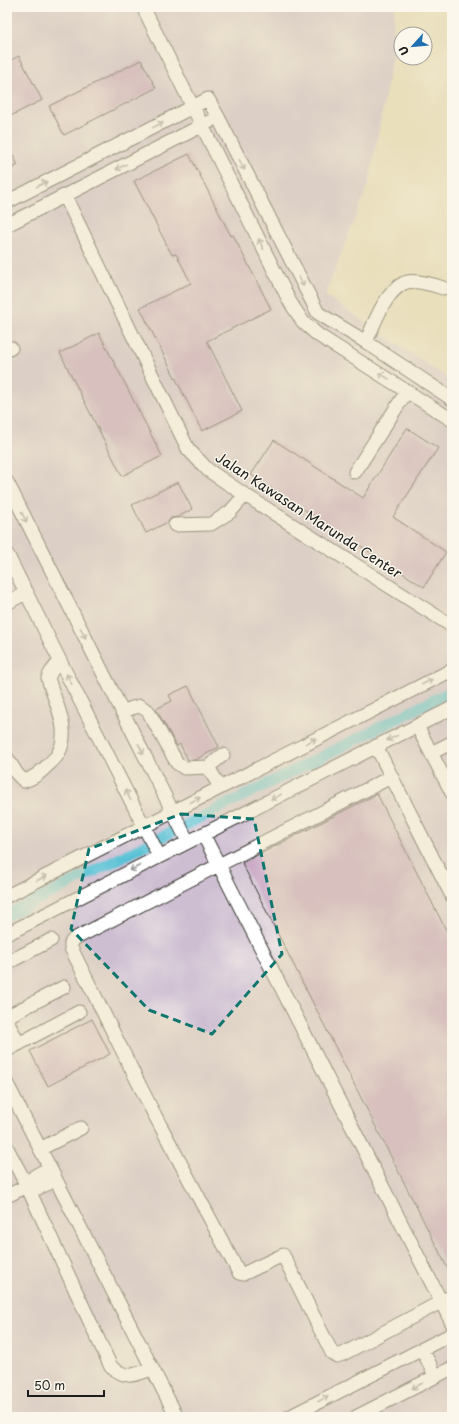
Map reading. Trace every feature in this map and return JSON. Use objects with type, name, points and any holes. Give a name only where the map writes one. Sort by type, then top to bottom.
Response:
[{"type":"lane","points":[[143,7],[290,302],[303,322],[318,335],[452,420]]},
{"type":"lane","points":[[7,202],[208,100],[318,313],[366,342],[452,399]]},
{"type":"lane","points":[[7,225],[218,117]]},
{"type":"lane","name":"Jalan Kawasan Marunda Center","points":[[65,196],[188,449],[208,470],[245,495],[452,626]]},
{"type":"lane","points":[[366,342],[385,303],[396,289],[405,282],[430,283],[443,288]]},
{"type":"lane","points":[[303,322],[318,313]]},
{"type":"lane","points":[[356,472],[411,393],[425,382]]},
{"type":"lane","points":[[7,482],[187,840]]},
{"type":"lane","points":[[175,525],[211,524],[230,512],[245,495]]},
{"type":"lane","points":[[7,554],[158,855]]},
{"type":"lane","points":[[7,603],[27,592]]},
{"type":"lane","points":[[7,758],[16,774],[24,781],[38,775],[57,756],[62,748],[63,735],[60,712],[48,678],[50,672],[60,661]]},
{"type":"lane","points":[[7,896],[174,813],[220,787],[452,670]]},
{"type":"lane","points":[[122,712],[140,706],[148,712],[177,763],[184,768],[208,767],[223,755]]},
{"type":"lane","points":[[7,934],[187,840],[203,834],[452,708]]},
{"type":"lane","points":[[417,726],[451,786]]},
{"type":"lane","points":[[431,753],[452,741]]},
{"type":"lane","points":[[376,746],[452,896]]},
{"type":"lane","points":[[208,767],[220,787]]},
{"type":"lane","points":[[391,777],[74,939],[71,943],[71,948],[151,1108],[239,1273],[243,1274],[283,1255],[332,1353],[337,1356],[447,1299]]},
{"type":"lane","points":[[203,834],[336,1096],[447,1299],[452,1323]]},
{"type":"lane","points":[[7,963],[50,940]]},
{"type":"lane","points":[[19,1044],[8,1020],[64,987]]},
{"type":"lane","points":[[7,1050],[78,1012]]},
{"type":"lane","points":[[7,1084],[177,1417]]},
{"type":"lane","points":[[40,1149],[81,1128]]},
{"type":"lane","points":[[7,1148],[27,1186],[111,1367],[122,1375],[133,1375],[152,1368]]},
{"type":"lane","points":[[27,1186],[29,1180],[49,1168]]},
{"type":"lane","points":[[7,1196],[27,1186],[38,1188],[56,1180]]},
{"type":"lane","points":[[289,1417],[422,1349],[451,1338]]},
{"type":"lane","points":[[422,1349],[436,1377]]},
{"type":"lane","points":[[356,1417],[452,1368]]},
{"type":"highlighted area","points":[[181,814],[254,819],[282,954],[212,1034],[149,1010],[71,929],[89,849]]},
{"type":"shaded area","points":[[7,7],[395,7],[392,57],[369,183],[325,295],[452,381],[452,1417],[7,1417]]},
{"type":"building","points":[[19,56],[42,100],[7,118],[7,62]]},
{"type":"building","points":[[141,60],[156,88],[64,135],[49,106]]},
{"type":"building","points":[[7,144],[18,165],[7,171]]},
{"type":"building","points":[[189,154],[231,236],[233,235],[271,309],[207,341],[242,411],[202,431],[140,308],[191,283],[176,254],[172,255],[134,181]]},
{"type":"building","points":[[99,333],[162,456],[122,476],[60,353]]},
{"type":"building","points":[[407,428],[438,448],[393,517],[446,552],[424,587],[251,475],[274,440],[363,498]]},
{"type":"building","points":[[178,482],[192,509],[178,517],[171,518],[168,522],[146,533],[132,505]]},
{"type":"building","points":[[188,686],[219,747],[195,760],[188,760],[180,744],[177,746],[156,709],[172,701],[169,695]]},
{"type":"building","points":[[377,794],[452,942],[452,1277],[242,863]]},
{"type":"building","points":[[92,1019],[110,1054],[48,1086],[30,1051]]},
{"type":"waterway","points":[[7,915],[452,691]]}]
